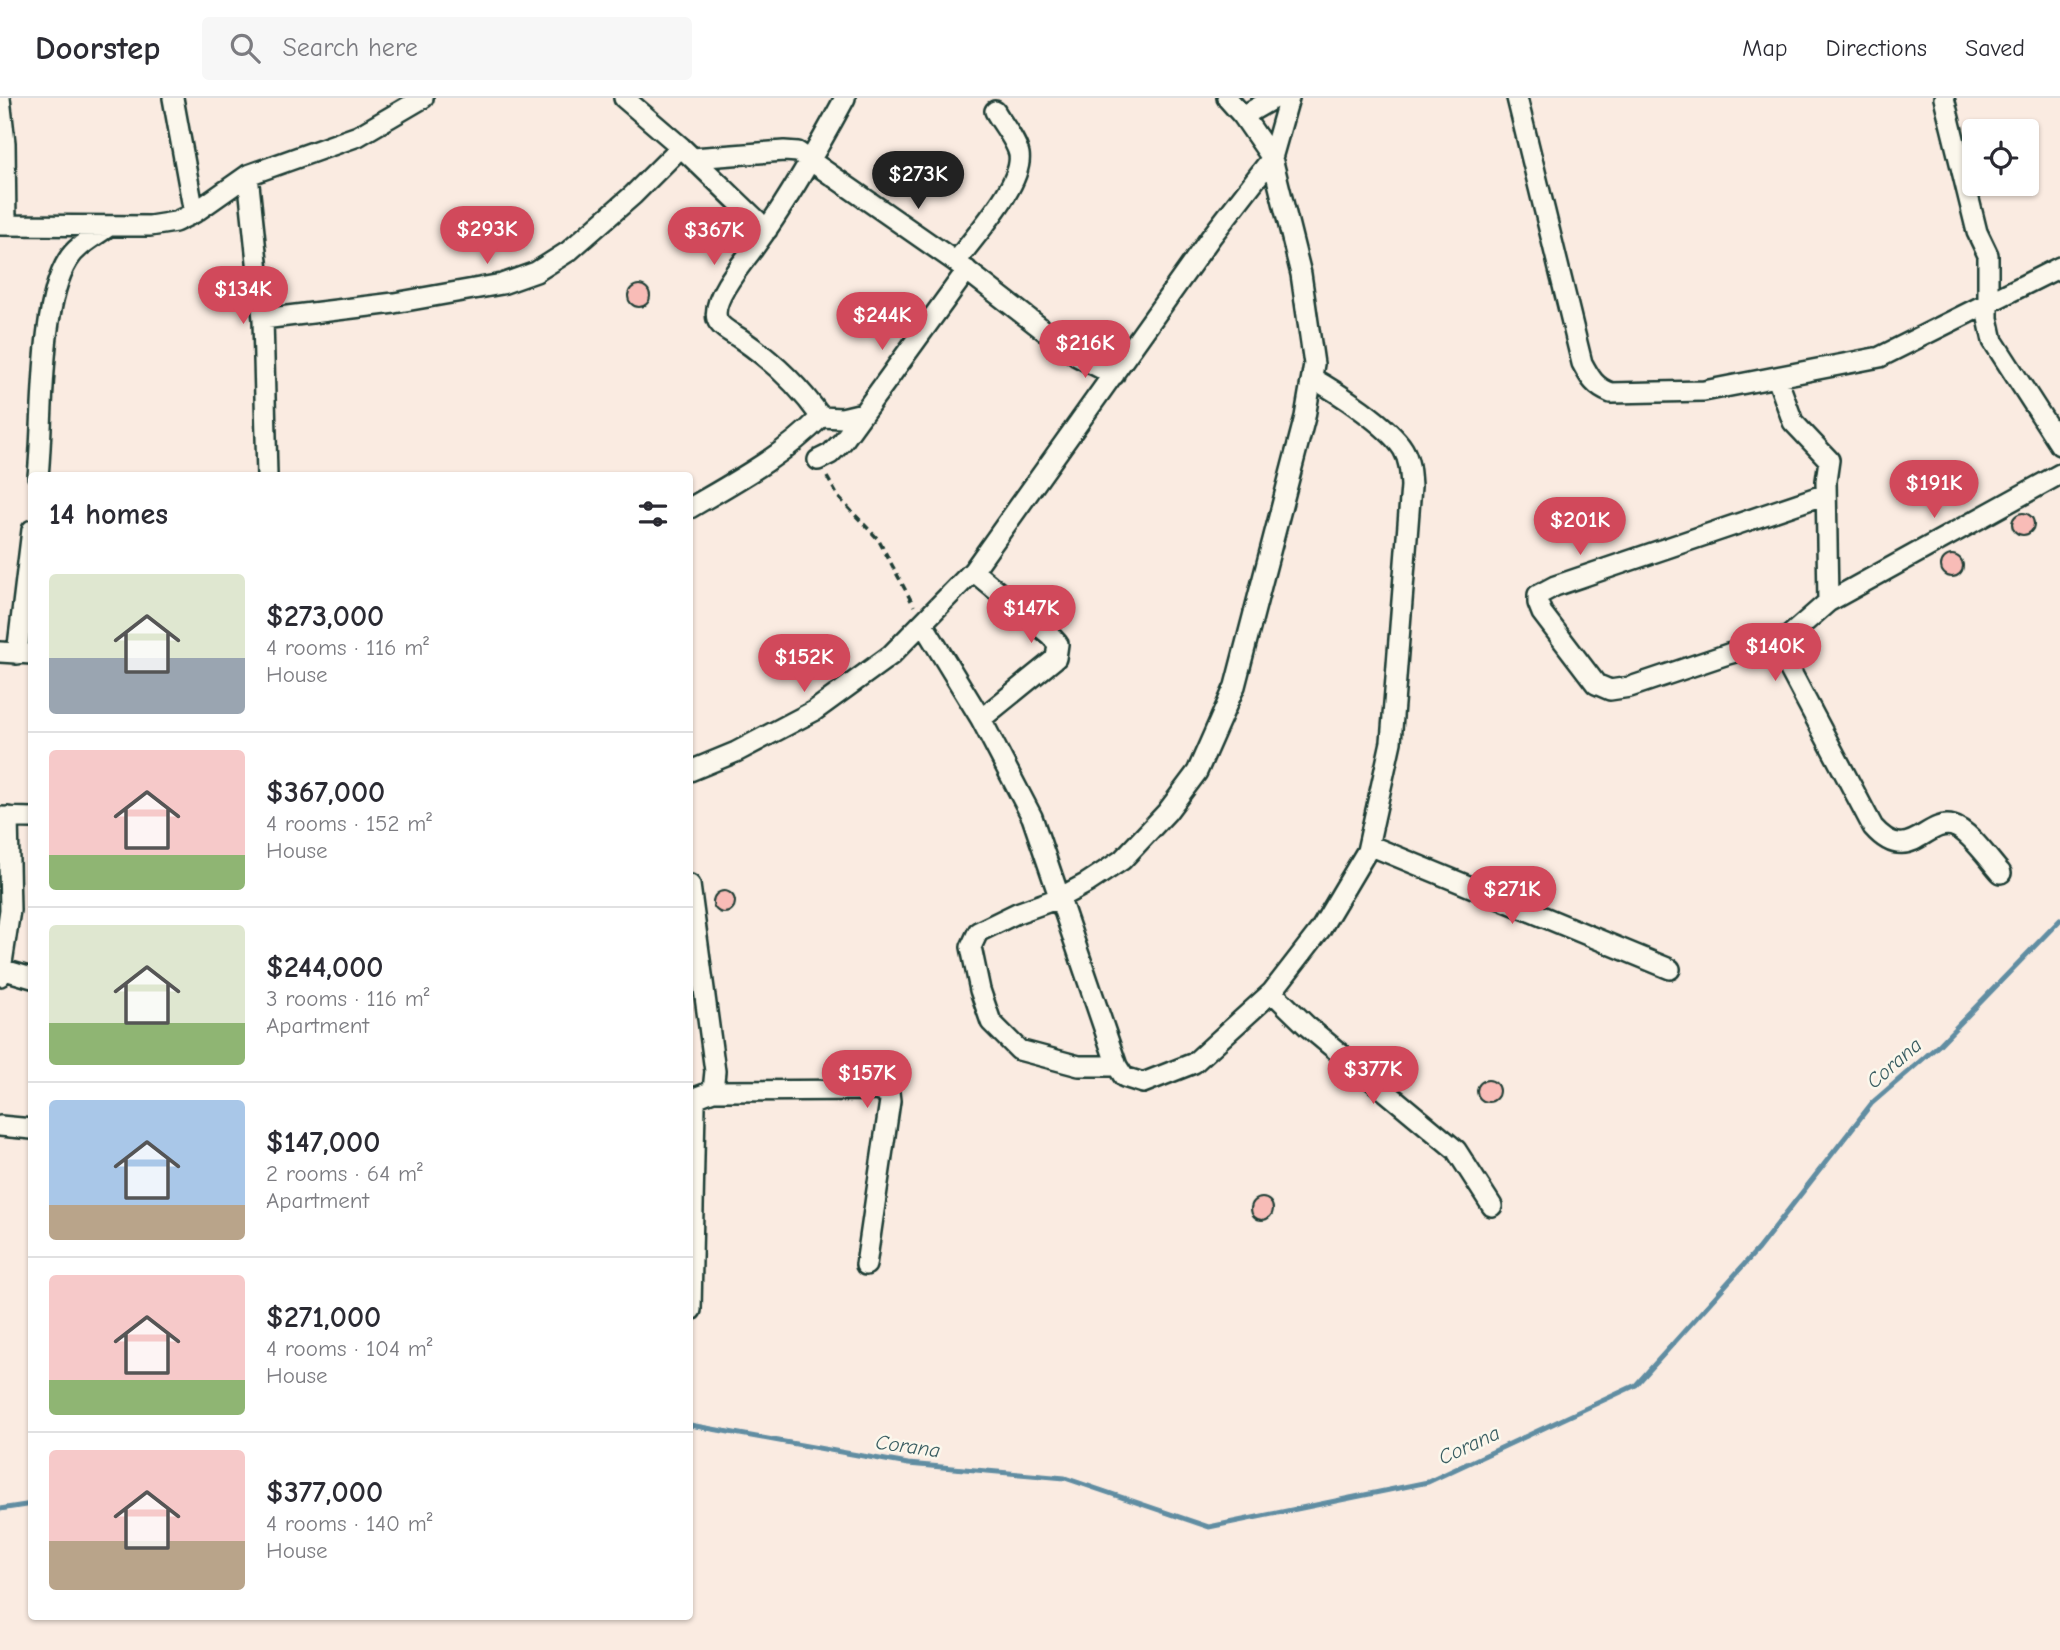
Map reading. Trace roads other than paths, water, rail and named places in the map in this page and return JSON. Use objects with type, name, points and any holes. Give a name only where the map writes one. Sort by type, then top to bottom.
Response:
[{"type":"street","points":[[0,98],[5,142],[3,225],[109,226],[150,226],[175,222],[194,213],[248,174],[358,136],[423,98]]},
{"type":"street","points":[[173,98],[194,213]]},
{"type":"street","points":[[624,98],[687,152],[767,230]]},
{"type":"street","points":[[821,418],[807,397],[768,358],[722,326],[717,318],[718,307],[729,281],[767,230],[811,161],[845,98]]},
{"type":"street","points":[[1117,1066],[1079,1066],[1019,1050],[991,1022],[971,947],[978,932],[1017,913],[1059,898],[1122,860],[1167,812],[1197,772],[1235,686],[1305,417],[1314,364],[1301,274],[1272,158],[1227,98]]},
{"type":"street","points":[[1242,116],[1274,98]]},
{"type":"street","points":[[693,770],[736,752],[814,711],[891,655],[974,571],[1211,237],[1272,158],[1289,98]]},
{"type":"street","points":[[1517,98],[1582,363],[1592,382],[1611,393],[1704,391],[1880,357],[2060,267]]},
{"type":"street","points":[[1944,98],[1977,232],[1988,255],[1988,318],[1993,341],[2060,445]]},
{"type":"street","points":[[818,460],[831,454],[863,413],[961,266],[1018,172],[1018,151],[995,111]]},
{"type":"street","points":[[263,319],[421,298],[502,284],[536,272],[569,251],[687,152],[784,151],[798,152],[961,266],[1077,356],[1114,375]]},
{"type":"street","points":[[248,174],[263,319],[267,472]]},
{"type":"street","points":[[38,472],[48,331],[56,290],[68,260],[82,245],[109,226]]},
{"type":"street","points":[[923,624],[981,719],[1032,817],[1117,1066],[1124,1076],[1143,1083],[1194,1063],[1272,992],[1320,930],[1367,851],[1391,741],[1411,486],[1410,465],[1403,449],[1393,438],[1333,390],[1312,378]]},
{"type":"street","points":[[1777,378],[1793,422],[1829,460],[1826,494],[1828,602]]},
{"type":"street","points":[[693,506],[803,436],[821,418],[842,418],[863,413]]},
{"type":"street","points":[[1826,494],[1555,586],[1538,595],[1538,603],[1542,613],[1596,684],[1603,689],[1629,687],[1728,654],[1788,638],[1828,602],[2060,474]]},
{"type":"street","points":[[16,653],[28,561]]},
{"type":"street","points":[[974,571],[1058,644],[1056,658],[981,719]]},
{"type":"street","points":[[1788,638],[1784,653],[1790,670],[1874,827],[1882,837],[1890,841],[1912,842],[1938,828],[1954,826],[1966,834],[2001,873]]},
{"type":"street","points":[[28,818],[4,817],[9,910],[2,946],[1,973],[28,977]]},
{"type":"street","points":[[1369,845],[1670,969]]},
{"type":"street","points":[[693,907],[715,1071],[697,1097],[695,1105],[693,1208]]},
{"type":"street","points":[[1272,992],[1307,1027],[1456,1150],[1492,1206]]},
{"type":"street","points":[[701,1093],[875,1090],[889,1093],[866,1265]]},
{"type":"street","points":[[0,1126],[28,1129]]},
{"type":"waterway","name":"Corana","points":[[693,1426],[908,1464],[1065,1478],[1209,1527],[1428,1482],[1636,1385],[1758,1249],[1872,1103],[1939,1045],[2060,920]]},
{"type":"waterway","name":"Corana","points":[[0,1509],[28,1505]]}]
